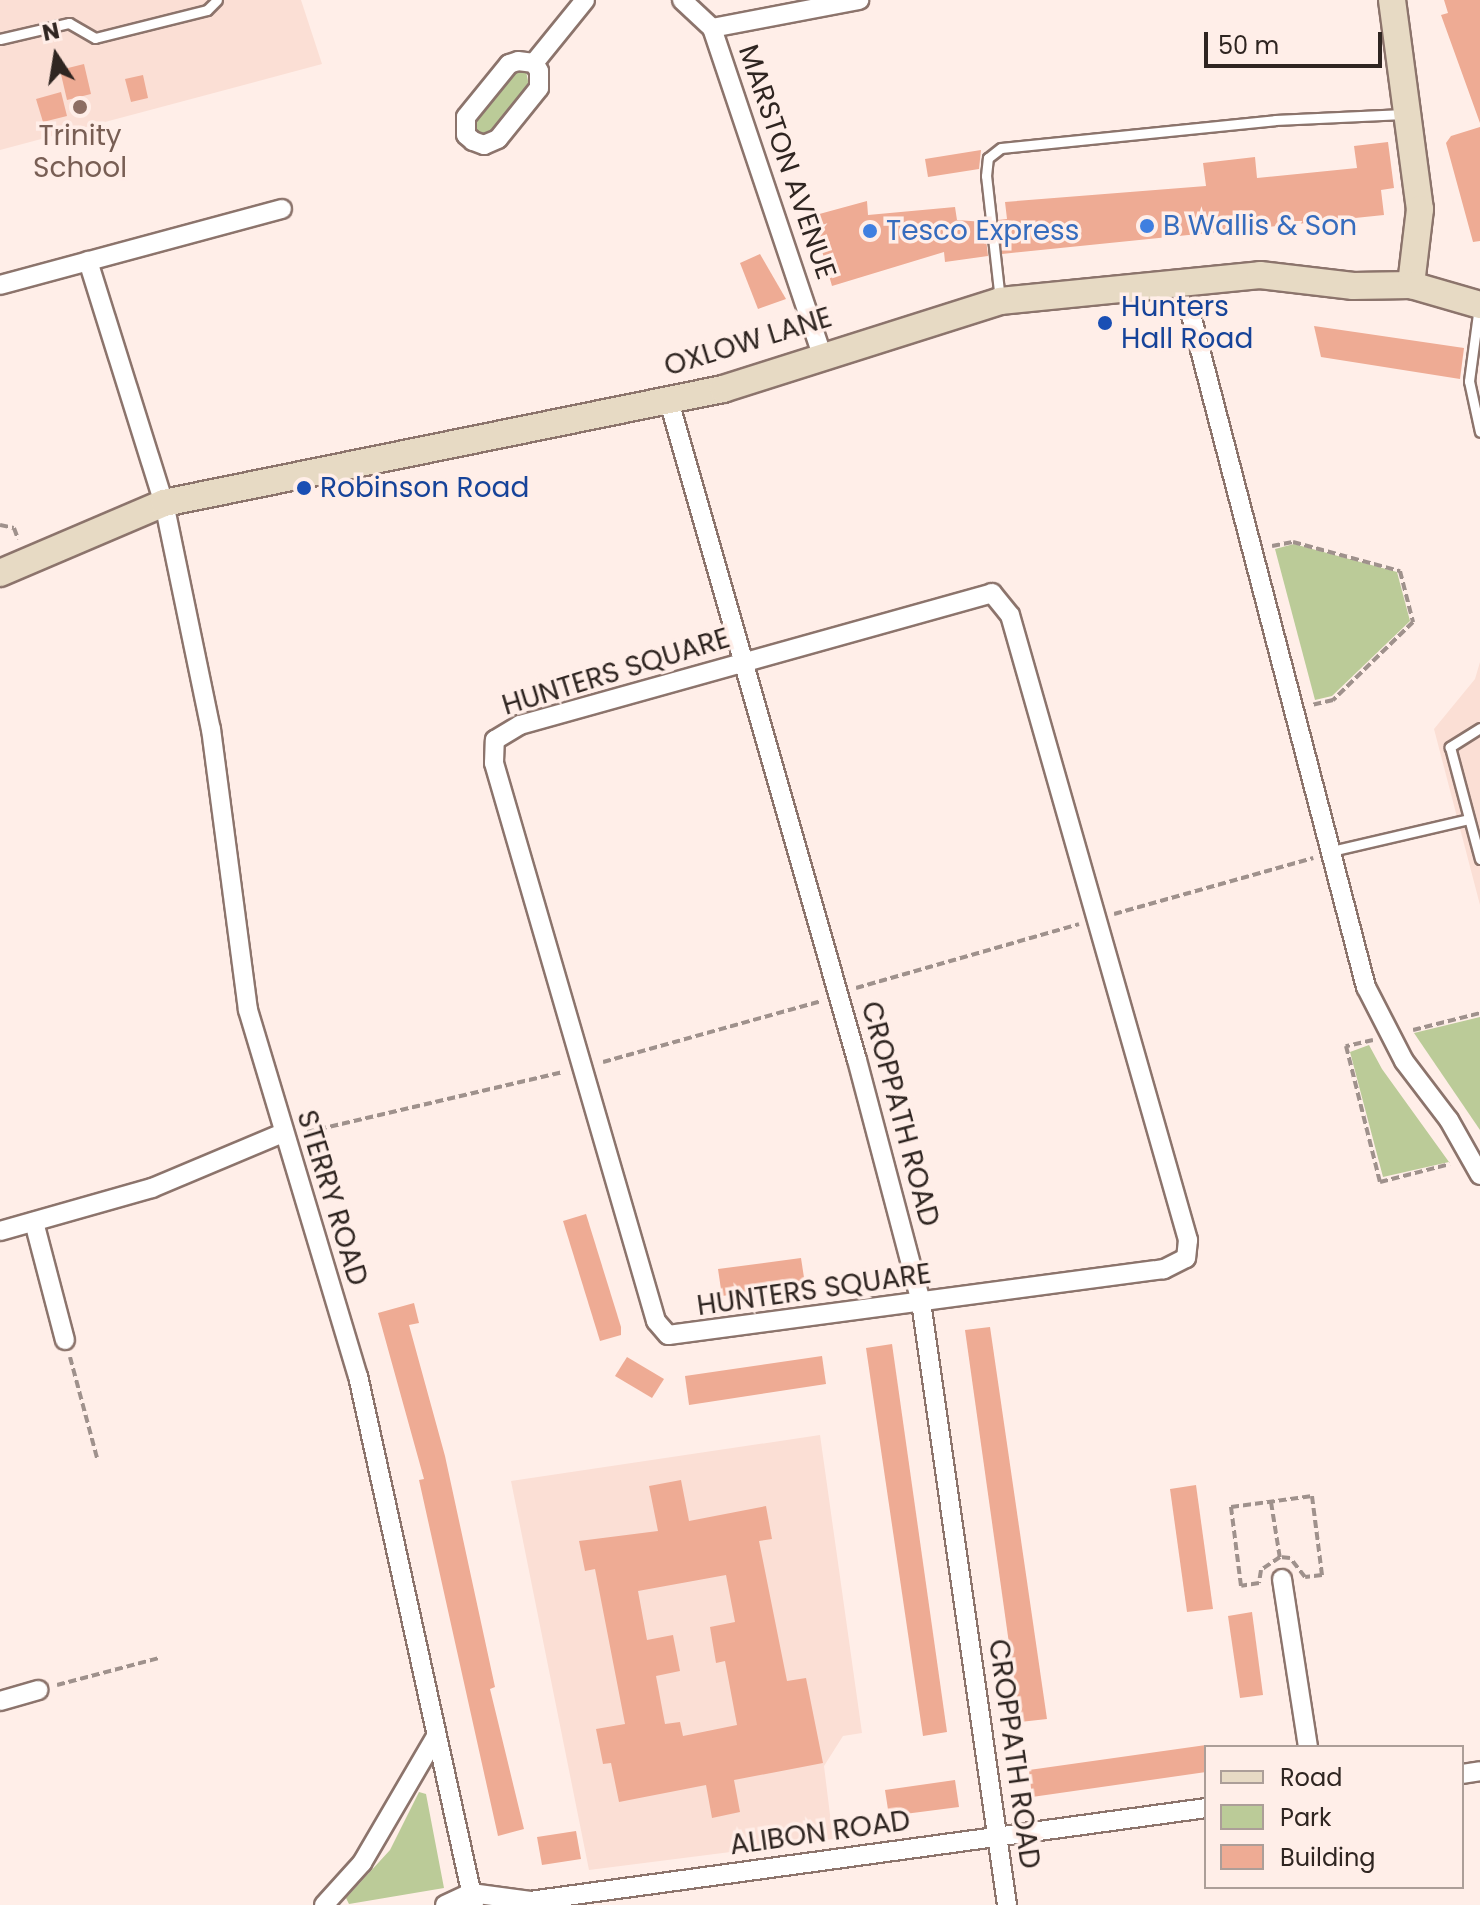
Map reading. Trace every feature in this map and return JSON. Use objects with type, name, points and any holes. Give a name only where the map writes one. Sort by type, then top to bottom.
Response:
[{"type":"street","points":[[534,63],[539,88],[498,139],[484,145],[466,135],[466,117],[509,64],[534,63],[585,0]]},
{"type":"street","points":[[712,28],[859,0]]},
{"type":"street","points":[[1392,0],[1420,209],[1411,285]]},
{"type":"street","name":"MARSTON AVENUE","points":[[693,3],[712,28],[822,354]]},
{"type":"street","points":[[0,285],[282,209]]},
{"type":"street","points":[[88,261],[164,503]]},
{"type":"street","name":"OXLOW LANE","points":[[0,573],[164,503],[723,389],[822,354],[1000,301],[1260,275],[1353,286],[1411,285],[1480,305]]},
{"type":"street","points":[[1190,311],[1366,987],[1389,1036],[1476,1166]]},
{"type":"street","name":"CROPPATH ROAD","points":[[669,401],[839,994],[921,1302],[1007,1905]]},
{"type":"street","name":"STERRY ROAD","points":[[164,503],[211,729],[248,1010],[358,1376],[435,1738],[473,1899]]},
{"type":"street","name":"HUNTERS SQUARE","points":[[992,593],[1002,599],[1097,919],[1188,1240],[1186,1258],[1164,1269],[680,1337],[661,1330],[494,763],[495,740],[520,725],[976,594],[992,593]]},
{"type":"street","points":[[0,1231],[152,1188],[284,1135]]},
{"type":"street","points":[[34,1222],[65,1340]]},
{"type":"street","points":[[1282,1579],[1308,1745]]},
{"type":"street","points":[[0,1701],[38,1690]]},
{"type":"street","points":[[324,1905],[362,1863],[435,1738]]},
{"type":"street","name":"ALIBON ROAD","points":[[473,1899],[530,1901],[1204,1808]]},
{"type":"street","points":[[445,1905],[473,1899]]},
{"type":"lane","points":[[0,39],[69,23],[95,38],[207,10],[217,0]]},
{"type":"lane","points":[[1000,301],[986,176],[988,158],[1001,148],[1275,120],[1408,114]]},
{"type":"lane","points":[[1480,305],[1469,381],[1480,432]]},
{"type":"lane","points":[[1480,728],[1450,747],[1480,859]]},
{"type":"lane","points":[[1331,852],[1468,819]]},
{"type":"path","points":[[1253,551],[1293,542],[1400,571],[1413,622],[1333,700],[1294,710]]},
{"type":"path","points":[[284,1135],[582,1067],[1331,852]]},
{"type":"path","points":[[1476,1166],[1380,1182],[1346,1046],[1480,1013]]},
{"type":"path","points":[[65,1340],[97,1458]]},
{"type":"path","points":[[1312,1496],[1322,1575],[1305,1577],[1290,1558],[1280,1557],[1261,1570],[1259,1583],[1241,1586],[1231,1507],[1312,1496]]},
{"type":"path","points":[[1271,1502],[1280,1557]]},
{"type":"path","points":[[38,1690],[159,1658]]},
{"type":"shaded area","name":"Trinity School","points":[[0,0],[301,0],[322,64],[0,150]]},
{"type":"shaded area","points":[[1480,662],[1480,905],[1434,729],[1475,679]]},
{"type":"shaded area","points":[[820,1435],[862,1733],[843,1736],[824,1766],[833,1839],[589,1870],[511,1481]]},
{"type":"green space","points":[[526,71],[529,86],[492,132],[477,134],[474,122],[514,73]]},
{"type":"green space","points":[[1294,544],[1397,572],[1410,621],[1332,696],[1315,700],[1275,549]]},
{"type":"green space","points":[[1480,1017],[1480,1130],[1414,1033]]},
{"type":"green space","points":[[1369,1045],[1382,1069],[1449,1162],[1383,1177],[1350,1052]]},
{"type":"green space","points":[[419,1792],[426,1794],[444,1888],[349,1904],[346,1898],[390,1850]]},
{"type":"building","points":[[1444,0],[1480,0],[1480,123],[1441,15],[1448,13]]},
{"type":"building","points":[[84,64],[91,94],[67,100],[60,70]]},
{"type":"building","points":[[143,75],[148,98],[131,102],[125,79]]},
{"type":"building","points":[[61,92],[67,116],[43,122],[36,99]]},
{"type":"building","points":[[1480,127],[1480,241],[1473,242],[1446,143],[1451,136]]},
{"type":"building","points":[[1388,142],[1394,188],[1381,190],[1384,215],[1002,254],[998,220],[1007,219],[1005,202],[1206,186],[1203,163],[1255,157],[1257,178],[1357,168],[1354,146]]},
{"type":"building","points":[[981,150],[979,169],[928,177],[925,159]]},
{"type":"building","name":"Tesco Express","points":[[867,201],[868,215],[955,207],[957,220],[984,222],[988,256],[945,262],[944,252],[832,286],[812,216]]},
{"type":"building","points":[[760,254],[786,299],[758,309],[740,263]]},
{"type":"building","points":[[1314,326],[1464,348],[1460,379],[1321,357]]},
{"type":"building","points":[[586,1214],[621,1327],[621,1335],[600,1341],[563,1221]]},
{"type":"building","points":[[801,1258],[805,1284],[722,1296],[718,1269]]},
{"type":"building","points":[[414,1303],[419,1323],[409,1325],[445,1456],[495,1687],[490,1689],[524,1829],[498,1836],[419,1480],[424,1479],[378,1313]]},
{"type":"building","points":[[990,1327],[1047,1719],[1020,1722],[965,1330]]},
{"type":"building","points":[[892,1344],[947,1732],[923,1736],[866,1348]]},
{"type":"building","points":[[822,1356],[826,1384],[689,1405],[685,1376]]},
{"type":"building","points":[[627,1357],[664,1379],[652,1398],[615,1376]]},
{"type":"building","points":[[681,1480],[689,1521],[766,1506],[772,1539],[759,1541],[787,1681],[806,1678],[823,1763],[734,1780],[740,1812],[712,1818],[706,1785],[619,1802],[611,1763],[603,1764],[596,1729],[625,1724],[595,1569],[585,1571],[579,1541],[658,1531],[649,1486]],"holes":[[[726,1575],[735,1622],[710,1627],[716,1663],[725,1661],[737,1725],[683,1736],[680,1722],[665,1724],[656,1676],[680,1671],[673,1635],[647,1640],[638,1591]]]},
{"type":"building","points":[[1196,1485],[1213,1609],[1187,1612],[1170,1489]]},
{"type":"building","points":[[1252,1612],[1263,1695],[1240,1698],[1228,1616]]},
{"type":"building","points":[[1204,1745],[1204,1772],[1032,1797],[1029,1770]]},
{"type":"building","points":[[955,1780],[959,1807],[889,1816],[885,1790]]},
{"type":"building","points":[[576,1831],[581,1859],[542,1865],[537,1837]]},
{"type":"place","name":"Trinity School","points":[[80,107]]},
{"type":"place","name":"B Wallis & Son","points":[[1147,226]]},
{"type":"place","name":"Tesco Express","points":[[870,231]]},
{"type":"place","name":"Hunters Hall Road","points":[[1105,323]]},
{"type":"place","name":"Robinson Road","points":[[304,488]]}]
